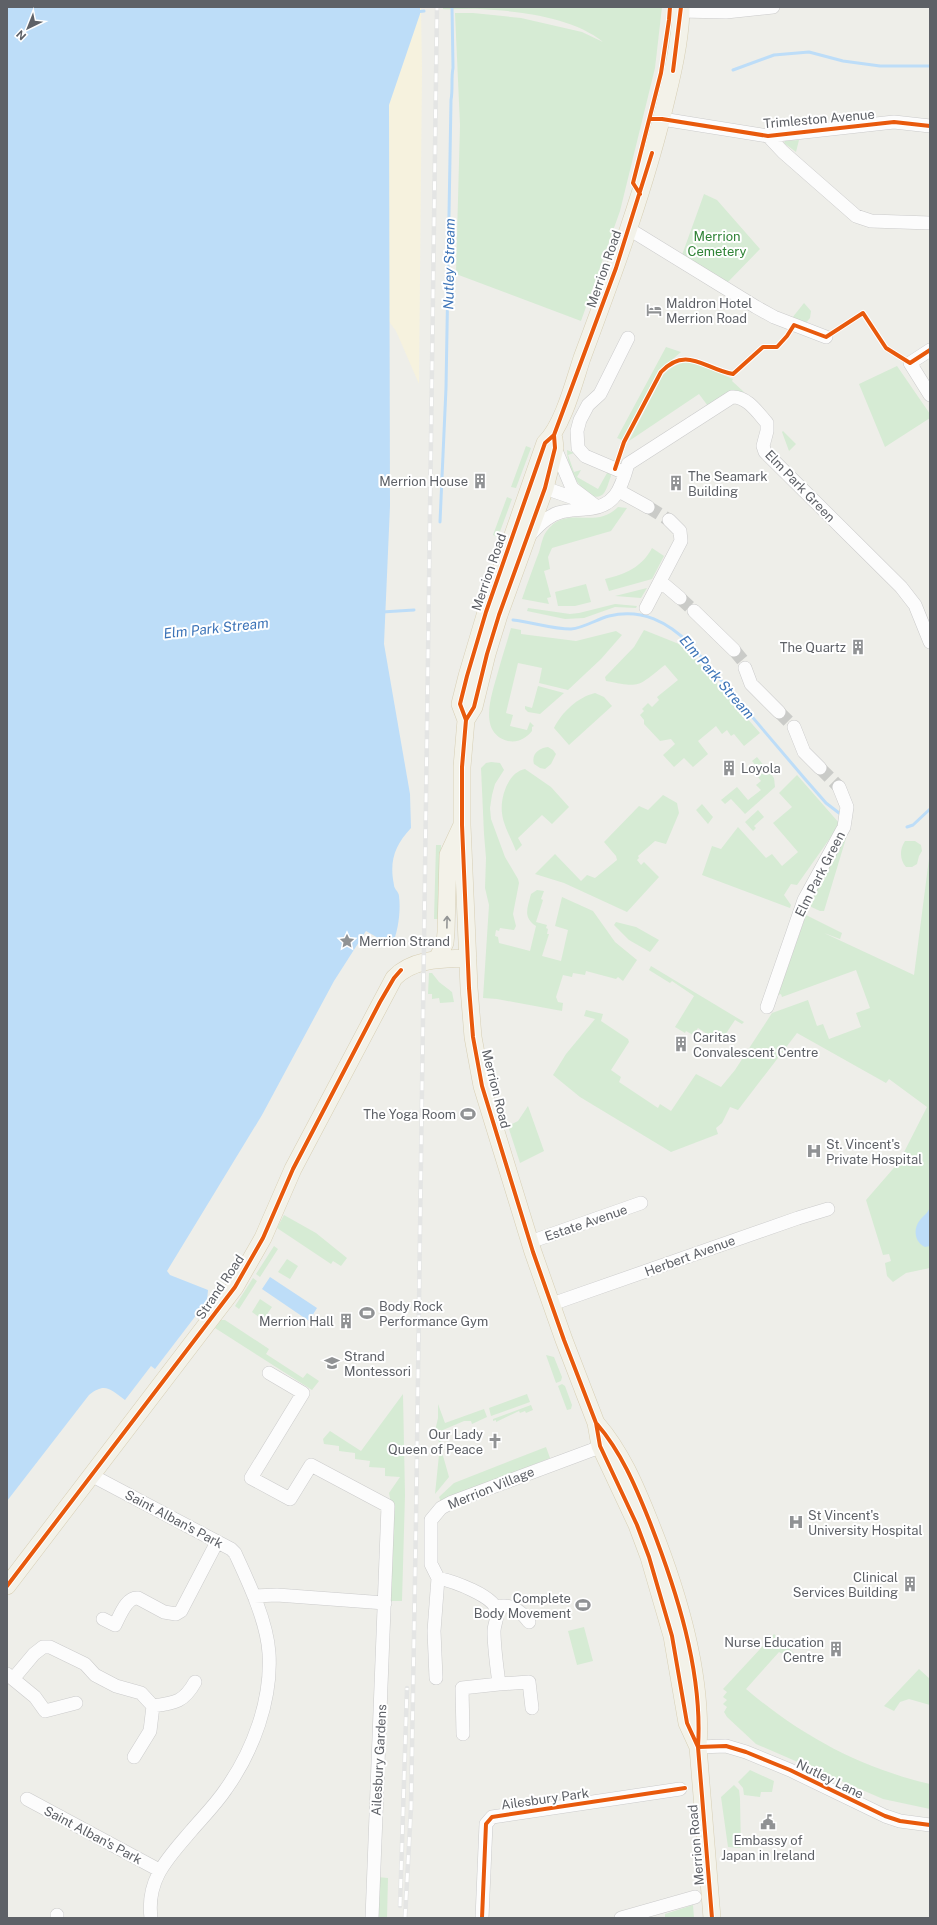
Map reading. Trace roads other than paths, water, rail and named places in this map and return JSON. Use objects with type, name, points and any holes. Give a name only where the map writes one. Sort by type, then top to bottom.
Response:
[{"type":"main road","name":"Merrion Road","points":[[681,9],[673,71],[662,119],[629,229],[538,485],[500,567],[466,676],[460,704],[466,720],[462,767],[462,825],[468,958],[473,1037],[482,1086],[530,1242],[596,1423],[606,1443],[681,1647],[687,1723],[698,1747],[712,1918]]},
{"type":"main road","name":"Merrion Road","points":[[466,720],[474,707],[489,647],[526,538],[538,485]]},
{"type":"main road","name":"Merrion Road","points":[[437,959],[444,943],[446,932],[448,854],[462,825]]},
{"type":"main road","name":"Strand Road","points":[[7,1586],[235,1287],[251,1261],[268,1227],[295,1165],[394,978],[401,970],[437,959],[468,958]]},
{"type":"street","points":[[681,9],[726,12],[773,7]]},
{"type":"street","name":"Trimleston Avenue","points":[[662,119],[768,136],[894,122],[930,126]]},
{"type":"street","name":"Trimleston Avenue","points":[[768,136],[783,152],[856,216],[871,221],[930,223]]},
{"type":"street","points":[[629,229],[756,307],[799,327],[826,337]]},
{"type":"street","points":[[625,473],[585,456],[578,448],[577,431],[580,420],[588,405],[600,394],[628,338]]},
{"type":"street","points":[[930,350],[910,363],[930,395]]},
{"type":"street","name":"Elm Park Green","points":[[619,491],[628,464],[732,397],[738,396],[744,399],[767,423],[767,431],[763,446],[765,452],[901,587],[915,605],[930,642]]},
{"type":"street","points":[[554,441],[572,488],[597,507]]},
{"type":"street","points":[[538,485],[597,507],[610,501],[619,491],[648,507]]},
{"type":"street","name":"Merrion Road","points":[[526,538],[544,520],[557,513],[597,507]]},
{"type":"street","points":[[646,608],[681,541],[680,531],[669,520]]},
{"type":"street","points":[[660,580],[680,598]]},
{"type":"street","points":[[694,612],[734,650]]},
{"type":"street","points":[[745,668],[751,684],[779,712]]},
{"type":"street","points":[[794,727],[804,752],[820,768]]},
{"type":"street","name":"Elm Park Green","points":[[767,1007],[804,900],[844,827],[847,807],[839,787]]},
{"type":"street","name":"Estate Avenue","points":[[530,1242],[641,1203]]},
{"type":"street","name":"Herbert Avenue","points":[[552,1304],[798,1218],[828,1209]]},
{"type":"street","name":"Ailesbury Gardens","points":[[269,1373],[302,1393],[250,1478],[290,1498],[311,1465],[388,1506],[372,1918]]},
{"type":"street","name":"Merrion Village","points":[[436,1678],[434,1631],[438,1578],[431,1564],[431,1520],[441,1508],[606,1443]]},
{"type":"street","name":"Saint Alban's Park","points":[[92,1475],[231,1548],[235,1553],[254,1596],[269,1652],[266,1694],[259,1723],[238,1770],[226,1790],[159,1870],[151,1896],[151,1918]]},
{"type":"street","points":[[104,1619],[115,1625],[129,1600],[134,1598],[138,1598],[164,1612],[176,1614],[180,1611],[217,1542]]},
{"type":"street","points":[[438,1578],[451,1581],[473,1591],[492,1602],[498,1612],[494,1630],[499,1684]]},
{"type":"street","points":[[254,1596],[277,1595],[385,1603]]},
{"type":"street","points":[[495,1608],[502,1605],[512,1607],[523,1614],[529,1622]]},
{"type":"street","points":[[76,1703],[45,1711],[35,1697],[10,1677],[34,1654],[43,1648],[50,1647],[85,1664],[95,1675],[109,1682],[141,1693],[153,1706],[150,1731],[134,1757]]},
{"type":"street","points":[[153,1706],[178,1702],[189,1693],[195,1682]]},
{"type":"street","points":[[463,1734],[462,1688],[529,1682],[532,1708]]},
{"type":"street","name":"Nutley Lane","points":[[698,1747],[726,1746],[746,1752],[790,1770],[885,1816],[900,1821],[930,1825]]},
{"type":"street","name":"Ailesbury Park","points":[[482,1918],[486,1824],[492,1817],[680,1789]]},
{"type":"street","name":"Saint Alban's Park","points":[[27,1799],[159,1870]]},
{"type":"street","points":[[621,1918],[695,1897]]},
{"type":"water","points":[[7,7],[420,7],[420,14],[389,105],[390,506],[384,644],[410,794],[411,828],[405,834],[397,847],[392,868],[394,886],[399,895],[400,902],[396,934],[392,946],[366,931],[334,981],[262,1115],[167,1271],[170,1275],[208,1290],[207,1301],[155,1369],[151,1366],[125,1400],[107,1388],[99,1389],[89,1395],[7,1501]]},
{"type":"water","points":[[930,1207],[930,1246],[925,1247],[921,1245],[917,1238],[916,1227]]},
{"type":"water","points":[[270,1277],[317,1308],[309,1321],[262,1289]]},
{"type":"waterway","name":"Nutley Stream","points":[[440,522],[446,388],[451,100],[453,68],[452,7]]},
{"type":"waterway","points":[[416,12],[424,11]]},
{"type":"waterway","points":[[733,70],[774,55],[809,52],[843,61],[880,66],[930,66]]},
{"type":"waterway","name":"Elm Park Stream","points":[[382,612],[414,610]]},
{"type":"waterway","name":"Elm Park Stream","points":[[513,620],[571,629],[581,627],[609,616],[632,614],[654,619],[664,624],[691,645],[826,803],[839,813]]},
{"type":"waterway","name":"Elm Park Stream","points":[[907,827],[913,825],[930,809]]},
{"type":"tunnel","points":[[648,507],[669,520]]},
{"type":"tunnel","points":[[680,598],[694,611]]},
{"type":"tunnel","points":[[734,650],[744,662],[745,668]]},
{"type":"tunnel","points":[[779,712],[794,727]]},
{"type":"tunnel","points":[[820,768],[839,787]]},
{"type":"railway","points":[[405,1918],[411,1808],[416,1521],[437,7]]},
{"type":"railway","points":[[400,1906],[407,1688]]},
{"type":"place","name":"Maldron Hotel Merrion Road","points":[[654,310]]},
{"type":"place","name":"Merrion House","points":[[480,481]]},
{"type":"place","name":"The Seamark Building","points":[[676,483]]},
{"type":"place","name":"The Quartz","points":[[858,647]]},
{"type":"place","name":"Loyola","points":[[729,768]]},
{"type":"place","name":"Merrion Strand","points":[[347,941]]},
{"type":"place","name":"Caritas Convalescent Centre","points":[[681,1044]]},
{"type":"place","name":"The Yoga Room","points":[[468,1114]]},
{"type":"place","name":"St. Vincent's Private Hospital","points":[[814,1151]]},
{"type":"place","name":"Body Rock Performance Gym","points":[[367,1313]]},
{"type":"place","name":"Merrion Hall","points":[[346,1321]]},
{"type":"place","name":"Strand Montessori","points":[[332,1363]]},
{"type":"place","name":"Our Lady Queen of Peace","points":[[495,1441]]},
{"type":"place","name":"St Vincent's University Hospital","points":[[796,1522]]},
{"type":"place","name":"Clinical Services Building","points":[[910,1584]]},
{"type":"place","name":"Complete Body Movement","points":[[583,1605]]},
{"type":"place","name":"Nurse Education Centre","points":[[836,1649]]},
{"type":"place","name":"Embassy of Japan in Ireland","points":[[768,1822]]},
{"type":"park label","name":"Merrion Cemetery","points":[[717,244]]}]
